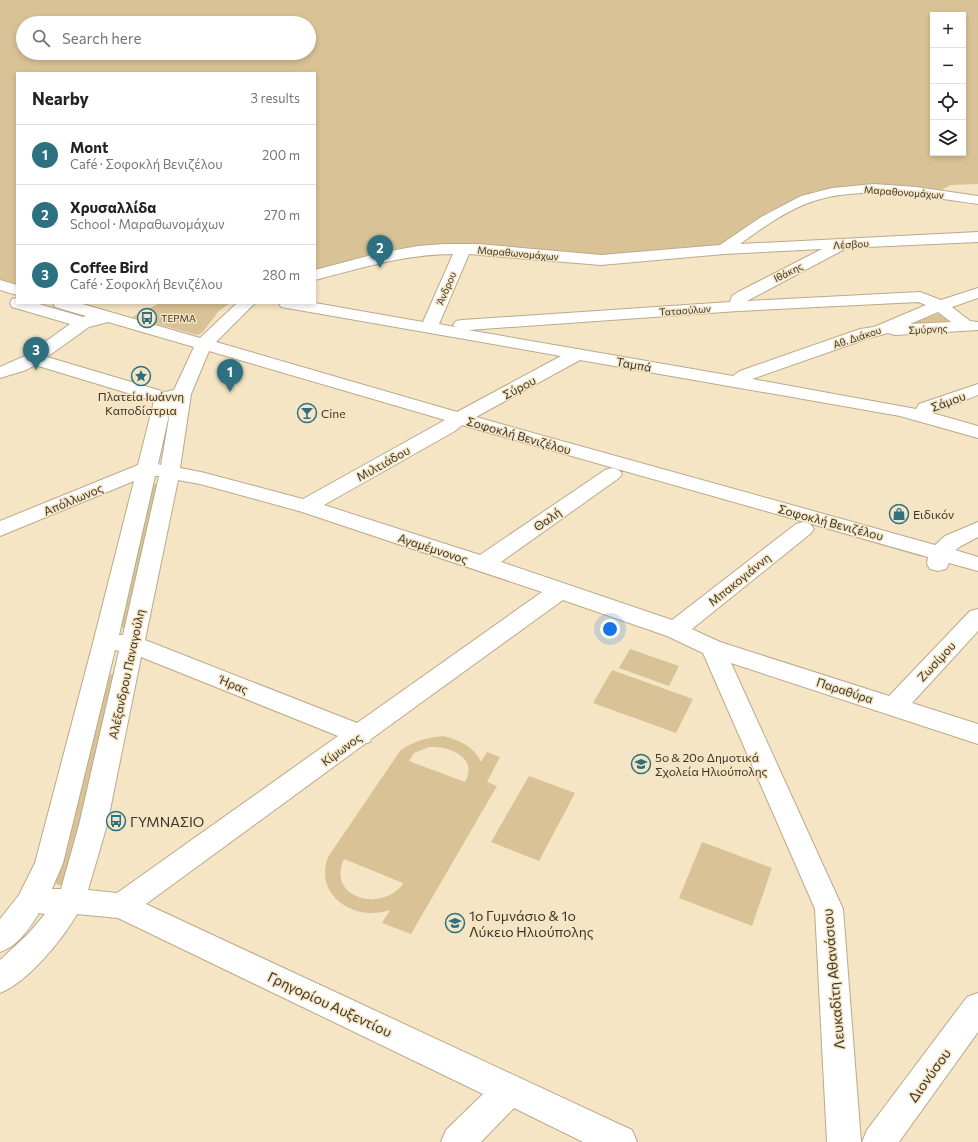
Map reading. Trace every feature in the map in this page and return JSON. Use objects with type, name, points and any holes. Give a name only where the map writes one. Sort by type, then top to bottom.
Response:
[{"type":"street","name":"Μαραθονομάχων","points":[[724,250],[734,240],[783,210],[814,197],[834,192],[863,189],[896,190],[946,196],[959,191],[978,189]]},
{"type":"street","points":[[946,196],[978,200]]},
{"type":"street","name":"Λέσβου","points":[[724,250],[978,238]]},
{"type":"street","name":"Ιθάκης","points":[[738,306],[738,300],[744,295],[845,244]]},
{"type":"street","name":"Μαραθωνομάχων","points":[[316,275],[379,258],[418,251],[463,248],[601,260],[724,250]]},
{"type":"street","name":"Άνδρου","points":[[429,327],[463,248]]},
{"type":"street","points":[[0,285],[16,290]]},
{"type":"street","name":"Αθ. Διάκου","points":[[737,382],[746,374],[866,333],[878,331],[939,306],[978,293]]},
{"type":"street","points":[[0,298],[16,302]]},
{"type":"street","name":"Ταταούλων","points":[[429,327],[738,306],[920,298],[932,301],[972,326]]},
{"type":"street","points":[[21,304],[83,323]]},
{"type":"street","name":"Σοφοκλή Βενιζέλου","points":[[65,304],[108,317],[200,350],[939,560],[978,579]]},
{"type":"street","points":[[200,350],[246,304]]},
{"type":"street","name":"Ταμπά","points":[[294,304],[902,411],[978,432]]},
{"type":"street","points":[[0,373],[20,366],[33,359],[83,323],[93,319],[108,317]]},
{"type":"street","name":"Σμύρνης","points":[[878,331],[972,326]]},
{"type":"street","name":"Αλέξανδρου Παναγούλη","points":[[0,979],[33,948],[56,921],[70,901],[83,862],[93,825],[133,644],[158,470],[173,396],[200,350]]},
{"type":"street","name":"Σύρου","points":[[454,423],[578,354]]},
{"type":"street","points":[[33,359],[173,396]]},
{"type":"street","name":"Σάμου","points":[[920,416],[926,408],[978,389]]},
{"type":"street","name":"Σοφοκλή Βενιζέλου","points":[[454,423],[612,474],[803,528],[939,560],[978,564]]},
{"type":"street","name":"Μιλτιάδου","points":[[306,506],[454,423]]},
{"type":"street","name":"Αλέξανδρου Παναγούλη","points":[[2,932],[25,912],[38,892],[49,863],[105,643],[158,470]]},
{"type":"street","name":"Αγαμέμνονος","points":[[158,470],[201,478],[306,506],[483,564],[675,630],[712,648]]},
{"type":"street","name":"Απόλλωνος","points":[[0,529],[158,470]]},
{"type":"street","name":"Θαλή","points":[[483,564],[612,474]]},
{"type":"street","name":"Μπακογιάννη","points":[[675,630],[803,528]]},
{"type":"street","points":[[939,560],[954,541],[978,529]]},
{"type":"street","name":"Κίμωνος","points":[[121,906],[559,591]]},
{"type":"street","name":"Ζωσίμου","points":[[894,706],[978,617]]},
{"type":"street","name":"Ήρας","points":[[105,643],[133,644],[361,734]]},
{"type":"street","name":"Παραθύρα","points":[[712,648],[978,734]]},
{"type":"street","name":"Λευκαδίτη Αθανάσιου","points":[[712,648],[830,909],[844,1142]]},
{"type":"street","name":"Γρηγορίου Αυξεντίου","points":[[38,892],[38,898],[43,902],[70,901],[121,906],[620,1142]]},
{"type":"street","points":[[2,932],[33,948]]},
{"type":"street","name":"Διονύσου","points":[[879,1142],[978,1007]]},
{"type":"street","points":[[458,1142],[510,1089]]},
{"type":"shaded area","points":[[0,0],[978,0],[978,184],[951,185],[939,191],[889,185],[846,186],[815,191],[769,211],[723,245],[609,256],[456,244],[402,248],[367,255],[319,270],[316,269],[316,72],[16,72],[16,284],[0,279]]},
{"type":"shaded area","points":[[158,304],[229,304],[219,311],[202,333],[197,335],[132,317]]},
{"type":"shaded area","points":[[940,313],[951,321],[918,324],[916,322]]},
{"type":"shaded area","points":[[474,427],[922,556],[922,557]]},
{"type":"shaded area","points":[[158,484],[126,628],[120,627],[152,485]]},
{"type":"shaded area","points":[[630,649],[679,666],[669,686],[619,668]]},
{"type":"shaded area","points":[[612,670],[693,699],[676,733],[593,703]]},
{"type":"shaded area","points":[[116,674],[86,819],[63,885],[58,885],[55,882],[108,676]]},
{"type":"shaded area","points":[[443,736],[465,744],[478,756],[481,762],[487,752],[500,757],[487,782],[497,786],[411,934],[382,923],[390,910],[377,913],[364,912],[351,909],[341,903],[332,894],[327,883],[325,871],[328,857],[400,751],[415,742]],"holes":[[[429,747],[437,747],[453,751],[460,755],[468,766],[468,773],[465,782],[409,761],[414,753]],[[344,859],[403,883],[403,884],[394,893],[382,898],[370,899],[359,897],[349,892],[343,883],[341,872]]]},
{"type":"shaded area","points":[[529,776],[575,793],[539,861],[491,842]]},
{"type":"shaded area","points":[[702,842],[772,868],[752,926],[679,898]]},
{"type":"place","name":"Χρυσαλλίδα","points":[[380,268]]},
{"type":"place","name":"ΤΕΡΜΑ","points":[[147,318]]},
{"type":"place","name":"Coffee Bird","points":[[36,370]]},
{"type":"place","name":"Πλατεία Ιωάννη Καποδίστρια","points":[[141,376]]},
{"type":"place","name":"Mont","points":[[230,392]]},
{"type":"place","name":"Cine","points":[[307,413]]},
{"type":"place","name":"Ειδικόν","points":[[899,514]]},
{"type":"place","name":"5ο & 20ο Δημοτικά Σχολεία Ηλιούπολης","points":[[641,764]]},
{"type":"place","name":"ΓΥΜΝΑΣΙΟ","points":[[116,821]]},
{"type":"place","name":"1ο Γυμνάσιο & 1ο Λύκειο Ηλιούπολης","points":[[455,923]]}]
